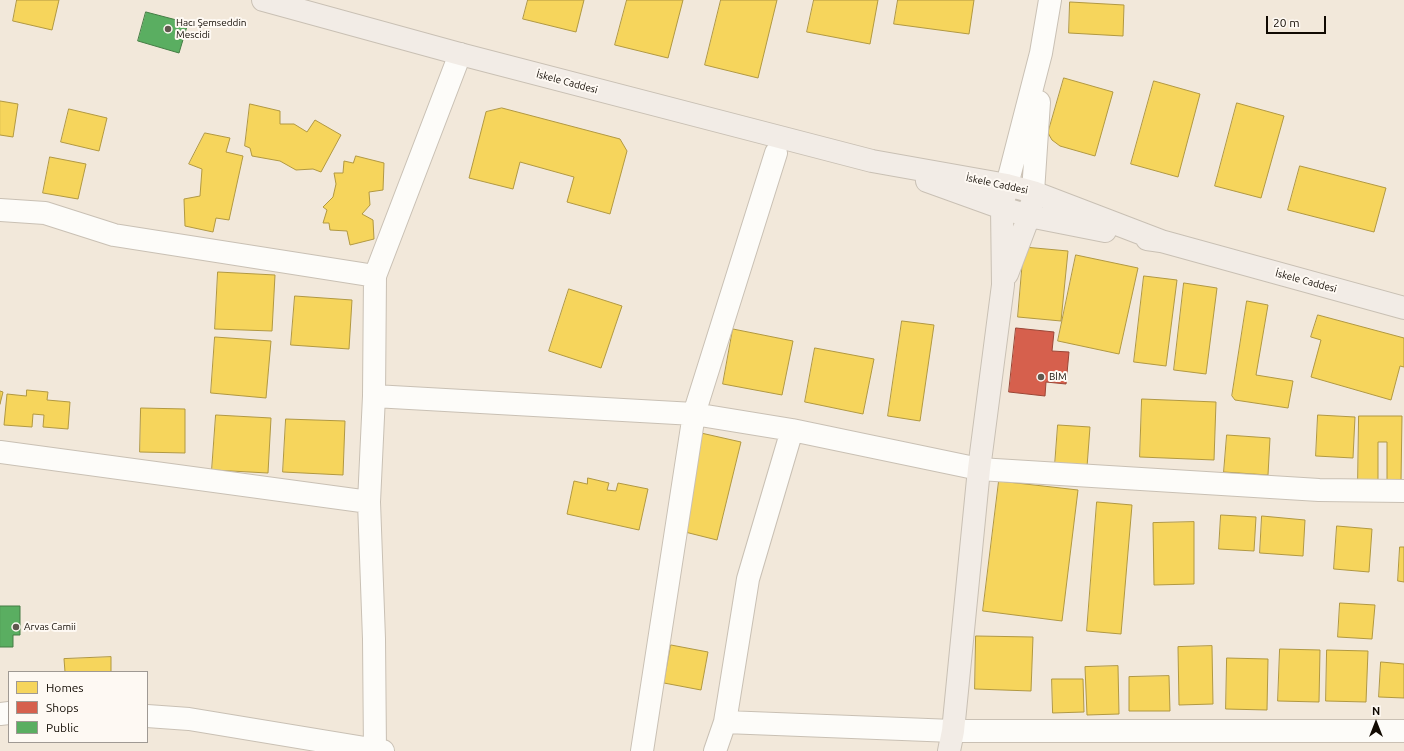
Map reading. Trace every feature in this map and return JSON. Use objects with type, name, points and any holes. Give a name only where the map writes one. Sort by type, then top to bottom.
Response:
[{"type":"main road","name":"İskele Caddesi","points":[[263,0],[460,54],[872,161],[1007,184],[1033,192],[1161,241]]},
{"type":"main road","name":"İskele Caddesi","points":[[872,161],[1002,208],[1029,216],[1161,241],[1404,308]]},
{"type":"main road","points":[[951,741],[979,469],[1002,285],[1002,208],[1007,184]]},
{"type":"main road","points":[[1002,285],[1029,216],[1033,192]]},
{"type":"street","points":[[1033,192],[1042,53],[1050,0]]},
{"type":"street","points":[[1007,184],[1042,53]]},
{"type":"street","points":[[148,716],[189,719],[378,750],[369,502],[374,396],[375,276],[460,54]]},
{"type":"street","points":[[642,751],[694,414],[776,153]]},
{"type":"street","points":[[0,210],[45,213],[114,235],[375,276]]},
{"type":"street","points":[[374,396],[694,414],[792,430],[979,469],[1319,490],[1404,491]]},
{"type":"street","points":[[715,751],[725,722],[748,580],[792,430]]},
{"type":"street","points":[[0,452],[369,502]]},
{"type":"street","points":[[725,722],[951,741],[1404,731]]},
{"type":"building: Homes","points":[[17,0],[59,0],[52,30],[13,21]]},
{"type":"building: Homes","points":[[528,0],[584,0],[576,32],[523,19]]},
{"type":"building: Homes","points":[[627,0],[683,0],[668,58],[615,45]]},
{"type":"building: Homes","points":[[721,0],[777,0],[758,78],[705,65]]},
{"type":"building: Homes","points":[[814,0],[878,0],[870,44],[807,32]]},
{"type":"building: Homes","points":[[898,0],[974,0],[969,34],[894,24]]},
{"type":"building: Homes","points":[[1070,2],[1124,5],[1123,36],[1069,33]]},
{"type":"building: Homes","points":[[1064,78],[1113,92],[1095,156],[1060,146],[1052,140],[1048,133]]},
{"type":"building: Homes","points":[[1154,81],[1200,94],[1178,177],[1131,164]]},
{"type":"building: Homes","points":[[0,101],[18,104],[13,137],[0,135]]},
{"type":"building: Homes","points":[[1237,103],[1284,116],[1261,198],[1215,186]]},
{"type":"building: Homes","points":[[250,104],[280,111],[280,124],[294,124],[307,132],[315,120],[341,135],[321,172],[313,169],[296,170],[280,161],[252,156],[250,148],[245,146]]},
{"type":"building: Homes","points":[[502,108],[620,139],[627,151],[610,214],[567,202],[574,177],[520,162],[513,189],[469,178],[486,112]]},
{"type":"building: Homes","points":[[69,109],[107,118],[99,151],[61,142]]},
{"type":"building: Homes","points":[[205,133],[230,138],[226,152],[243,156],[229,220],[216,218],[213,232],[185,226],[184,199],[200,196],[202,169],[189,164]]},
{"type":"building: Homes","points":[[356,156],[384,163],[383,190],[369,192],[370,205],[362,214],[373,220],[374,239],[350,245],[347,231],[330,230],[329,223],[323,223],[327,210],[323,207],[333,197],[336,184],[334,173],[343,173],[344,161],[353,163]]},
{"type":"building: Homes","points":[[50,157],[86,164],[78,199],[43,193]]},
{"type":"building: Homes","points":[[1300,166],[1386,188],[1374,232],[1288,210]]},
{"type":"building: Homes","points":[[1024,247],[1068,251],[1061,321],[1018,317]]},
{"type":"building: Homes","points":[[1076,255],[1138,268],[1119,354],[1058,341]]},
{"type":"building: Homes","points":[[218,272],[275,275],[272,331],[215,329]]},
{"type":"building: Homes","points":[[1144,276],[1177,280],[1166,366],[1134,362]]},
{"type":"building: Homes","points":[[1184,283],[1217,288],[1206,374],[1174,370]]},
{"type":"building: Homes","points":[[569,289],[622,306],[601,368],[549,351]]},
{"type":"building: Homes","points":[[295,296],[352,300],[349,349],[291,345]]},
{"type":"building: Homes","points":[[1247,301],[1268,305],[1256,375],[1293,381],[1288,408],[1235,400],[1232,396]]},
{"type":"building: Homes","points":[[1318,315],[1404,338],[1404,367],[1400,366],[1391,400],[1311,377],[1321,340],[1311,337]]},
{"type":"building: Homes","points":[[902,321],[934,325],[920,421],[888,416]]},
{"type":"building: Homes","points":[[733,329],[793,341],[782,395],[723,384]]},
{"type":"building: Homes","points":[[215,337],[271,341],[266,398],[211,393]]},
{"type":"building: Homes","points":[[815,348],[874,359],[863,414],[805,402]]},
{"type":"building: Homes","points":[[27,390],[48,392],[47,400],[70,402],[68,429],[43,427],[44,415],[33,414],[32,427],[4,425],[7,394],[26,396]]},
{"type":"building: Homes","points":[[0,391],[3,392],[0,404]]},
{"type":"building: Homes","points":[[1142,399],[1216,402],[1214,460],[1140,457]]},
{"type":"building: Homes","points":[[141,408],[185,409],[185,453],[140,452]]},
{"type":"building: Homes","points":[[216,415],[271,418],[268,473],[212,470]]},
{"type":"building: Homes","points":[[1318,415],[1355,417],[1353,458],[1316,456]]},
{"type":"building: Homes","points":[[1359,416],[1402,416],[1401,482],[1387,482],[1387,442],[1378,442],[1378,483],[1358,483]]},
{"type":"building: Homes","points":[[286,419],[345,421],[343,475],[283,472]]},
{"type":"building: Homes","points":[[1058,425],[1090,427],[1087,467],[1055,465]]},
{"type":"building: Homes","points":[[701,433],[741,442],[717,540],[677,530]]},
{"type":"building: Homes","points":[[1227,435],[1270,438],[1268,475],[1224,472]]},
{"type":"building: Homes","points":[[588,478],[609,483],[607,490],[616,491],[618,483],[648,489],[639,530],[567,514],[574,481],[587,484]]},
{"type":"building: Homes","points":[[999,481],[1078,490],[1062,621],[983,611]]},
{"type":"building: Homes","points":[[1097,502],[1132,505],[1121,634],[1087,631]]},
{"type":"building: Homes","points":[[1221,515],[1256,517],[1254,551],[1219,549]]},
{"type":"building: Homes","points":[[1262,516],[1305,520],[1303,556],[1260,553]]},
{"type":"building: Homes","points":[[1194,522],[1194,584],[1154,585],[1153,523]]},
{"type":"building: Homes","points":[[1337,526],[1372,529],[1369,572],[1334,569]]},
{"type":"building: Homes","points":[[1400,547],[1404,547],[1404,582],[1398,581]]},
{"type":"building: Homes","points":[[1340,603],[1375,605],[1372,639],[1338,637]]},
{"type":"building: Homes","points":[[976,636],[1033,637],[1031,691],[975,689]]},
{"type":"building: Homes","points":[[671,645],[708,652],[701,690],[664,683]]},
{"type":"building: Homes","points":[[1212,646],[1213,704],[1179,705],[1178,647]]},
{"type":"building: Homes","points":[[1280,649],[1320,650],[1319,702],[1278,701]]},
{"type":"building: Homes","points":[[1327,650],[1368,651],[1366,702],[1326,701]]},
{"type":"building: Homes","points":[[111,657],[111,671],[65,671],[64,659]]},
{"type":"building: Homes","points":[[1227,658],[1268,659],[1267,710],[1226,709]]},
{"type":"building: Homes","points":[[1381,662],[1404,664],[1404,698],[1379,697]]},
{"type":"building: Homes","points":[[1118,666],[1119,714],[1087,715],[1085,667]]},
{"type":"building: Homes","points":[[1169,676],[1170,711],[1129,711],[1129,677]]},
{"type":"building: Homes","points":[[1052,679],[1083,679],[1084,712],[1053,713]]},
{"type":"building: Shops","points":[[1016,328],[1054,332],[1052,351],[1069,352],[1066,384],[1046,382],[1045,396],[1009,392]]},
{"type":"building: Public","points":[[146,12],[188,23],[179,53],[138,41]]},
{"type":"building: Public","points":[[0,606],[20,606],[20,635],[13,635],[13,647],[0,647]]},
{"type":"place","name":"Hacı Şemseddin Mescidi","points":[[168,29]]},
{"type":"place","name":"BİM","points":[[1041,377]]},
{"type":"place","name":"Arvas Camii","points":[[16,627]]}]
